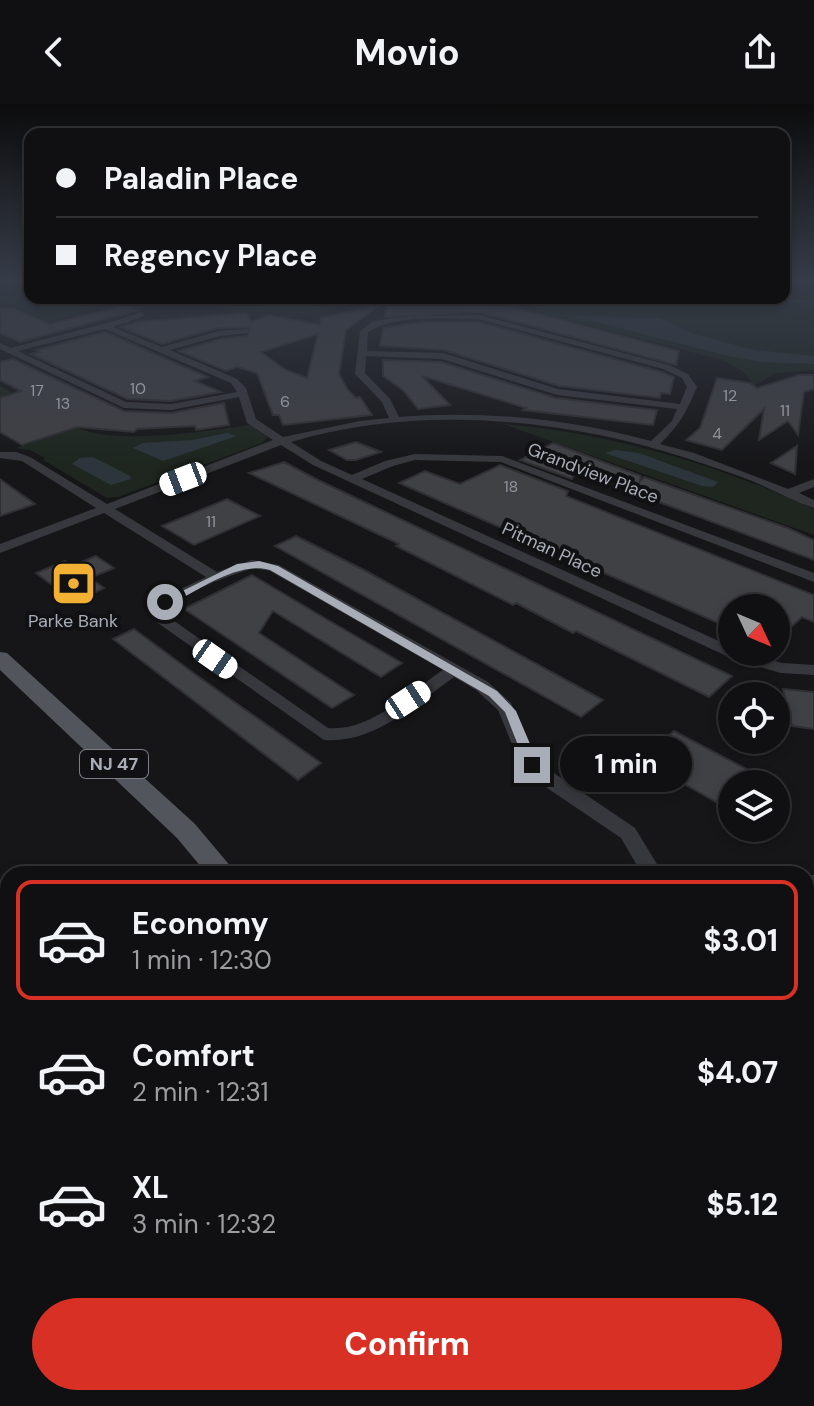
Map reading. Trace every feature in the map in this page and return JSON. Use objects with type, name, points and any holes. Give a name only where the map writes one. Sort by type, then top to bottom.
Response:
[{"type":"main road","name":"NJ 47","points":[[0,658],[186,831],[216,866]]},
{"type":"street","points":[[5,348],[29,343]]},
{"type":"street","points":[[5,348],[128,406],[171,407],[242,394],[239,385],[230,378],[145,343]]},
{"type":"street","points":[[162,350],[188,343]]},
{"type":"street","points":[[362,343],[361,376],[386,401],[395,420]]},
{"type":"street","points":[[575,343],[674,370],[691,383],[675,425],[653,445]]},
{"type":"street","points":[[361,353],[443,356],[557,392],[684,407]]},
{"type":"street","name":"Pitman Place","points":[[242,394],[251,421],[317,463],[739,656],[781,668],[814,670]]},
{"type":"street","points":[[0,549],[282,441],[343,427],[395,420],[463,418],[593,432],[653,445],[734,469],[814,504]]},
{"type":"street","points":[[0,455],[16,455],[26,459],[216,577]]},
{"type":"street","name":"Grandview Place","points":[[352,479],[389,463],[415,457],[502,459],[814,578]]},
{"type":"street","points":[[790,492],[814,483]]},
{"type":"street","points":[[454,670],[357,732],[337,737],[324,734],[160,618],[159,611],[165,602],[216,577],[247,565],[269,566],[454,670],[500,699],[510,711],[527,757],[538,772],[628,833],[648,866]]},
{"type":"shaded area","points":[[656,343],[814,343],[814,370],[775,373],[754,386],[743,371],[722,360]]},
{"type":"shaded area","points":[[677,343],[727,343],[754,350],[814,356],[814,364],[762,362]]},
{"type":"shaded area","points":[[0,386],[62,421],[100,434],[166,435],[250,425],[268,437],[262,443],[118,497],[107,498],[43,460],[45,458],[30,450],[16,448],[56,434],[0,403]]},
{"type":"shaded area","points":[[503,424],[623,443],[739,478],[814,509],[814,535]]},
{"type":"shaded area","points":[[227,433],[237,436],[163,461],[133,448],[143,443],[192,440]]},
{"type":"shaded area","points":[[615,450],[639,453],[718,482],[713,487],[702,486],[605,453]]},
{"type":"shaded area","points":[[93,457],[131,479],[111,485],[72,464],[80,458]]},
{"type":"building","points":[[64,343],[130,343],[208,377],[195,381],[221,392],[171,401],[127,399],[31,354],[40,352],[36,350]]},
{"type":"building","points":[[208,343],[290,343],[261,352],[286,370],[307,378],[316,343],[344,343],[339,374],[348,390],[356,398],[360,397],[372,415],[283,425],[279,415],[273,415],[257,373],[237,367],[226,371],[179,351]]},
{"type":"building","points":[[381,343],[555,343],[674,377],[670,394],[661,393],[660,398],[559,386],[444,350],[380,346]]},
{"type":"building","points":[[594,343],[648,343],[679,351],[676,365]]},
{"type":"building","points":[[13,359],[124,411],[171,413],[224,403],[229,425],[196,430],[195,426],[137,429],[134,432],[77,427],[22,445],[0,432],[0,398],[21,391],[0,380],[0,362]]},
{"type":"building","points":[[383,360],[441,362],[556,398],[657,410],[653,425],[523,410],[526,408],[422,376],[450,405],[418,409],[404,391],[383,376]]},
{"type":"building","points":[[799,375],[814,375],[814,389],[804,392],[798,435],[788,421],[759,440],[764,409],[722,450],[686,440],[700,428],[717,378],[750,383],[757,388]]},
{"type":"building","points":[[356,442],[381,452],[347,460],[329,450]]},
{"type":"building","points":[[553,443],[641,476],[640,481],[644,477],[788,528],[814,540],[814,560],[576,471],[572,479],[520,460]]},
{"type":"building","points":[[797,446],[795,474],[771,463]]},
{"type":"building","points":[[284,462],[732,676],[725,682],[718,682],[718,689],[709,697],[576,631],[573,633],[516,603],[513,605],[396,546],[399,544],[249,473]]},
{"type":"building","points":[[500,465],[568,491],[566,496],[814,595],[814,622],[802,617],[790,628],[790,594],[718,594],[718,623],[399,483],[425,471],[460,484]]},
{"type":"building","points":[[0,479],[35,504],[0,516]]},
{"type":"building","points":[[227,499],[260,516],[194,545],[162,526]]},
{"type":"building","points":[[296,536],[603,700],[581,717],[275,546]]},
{"type":"building","name":"Parke Bank","points":[[96,556],[114,568],[90,578],[104,588],[75,602],[36,573],[65,561],[72,566]]},
{"type":"building","points":[[252,575],[402,663],[381,677],[273,611],[259,633],[354,695],[332,708],[184,609]]},
{"type":"building","points":[[134,629],[321,763],[298,780],[113,639]]},
{"type":"building","points":[[790,690],[814,692],[814,729],[792,726]]},
{"type":"building","points":[[674,731],[748,770],[718,770],[718,803],[642,760]]},
{"type":"place","name":"Parke Bank","points":[[73,583]]},
{"type":"route","points":[[165,602],[241,566],[264,564],[274,568],[493,693],[510,711],[532,765]]}]
